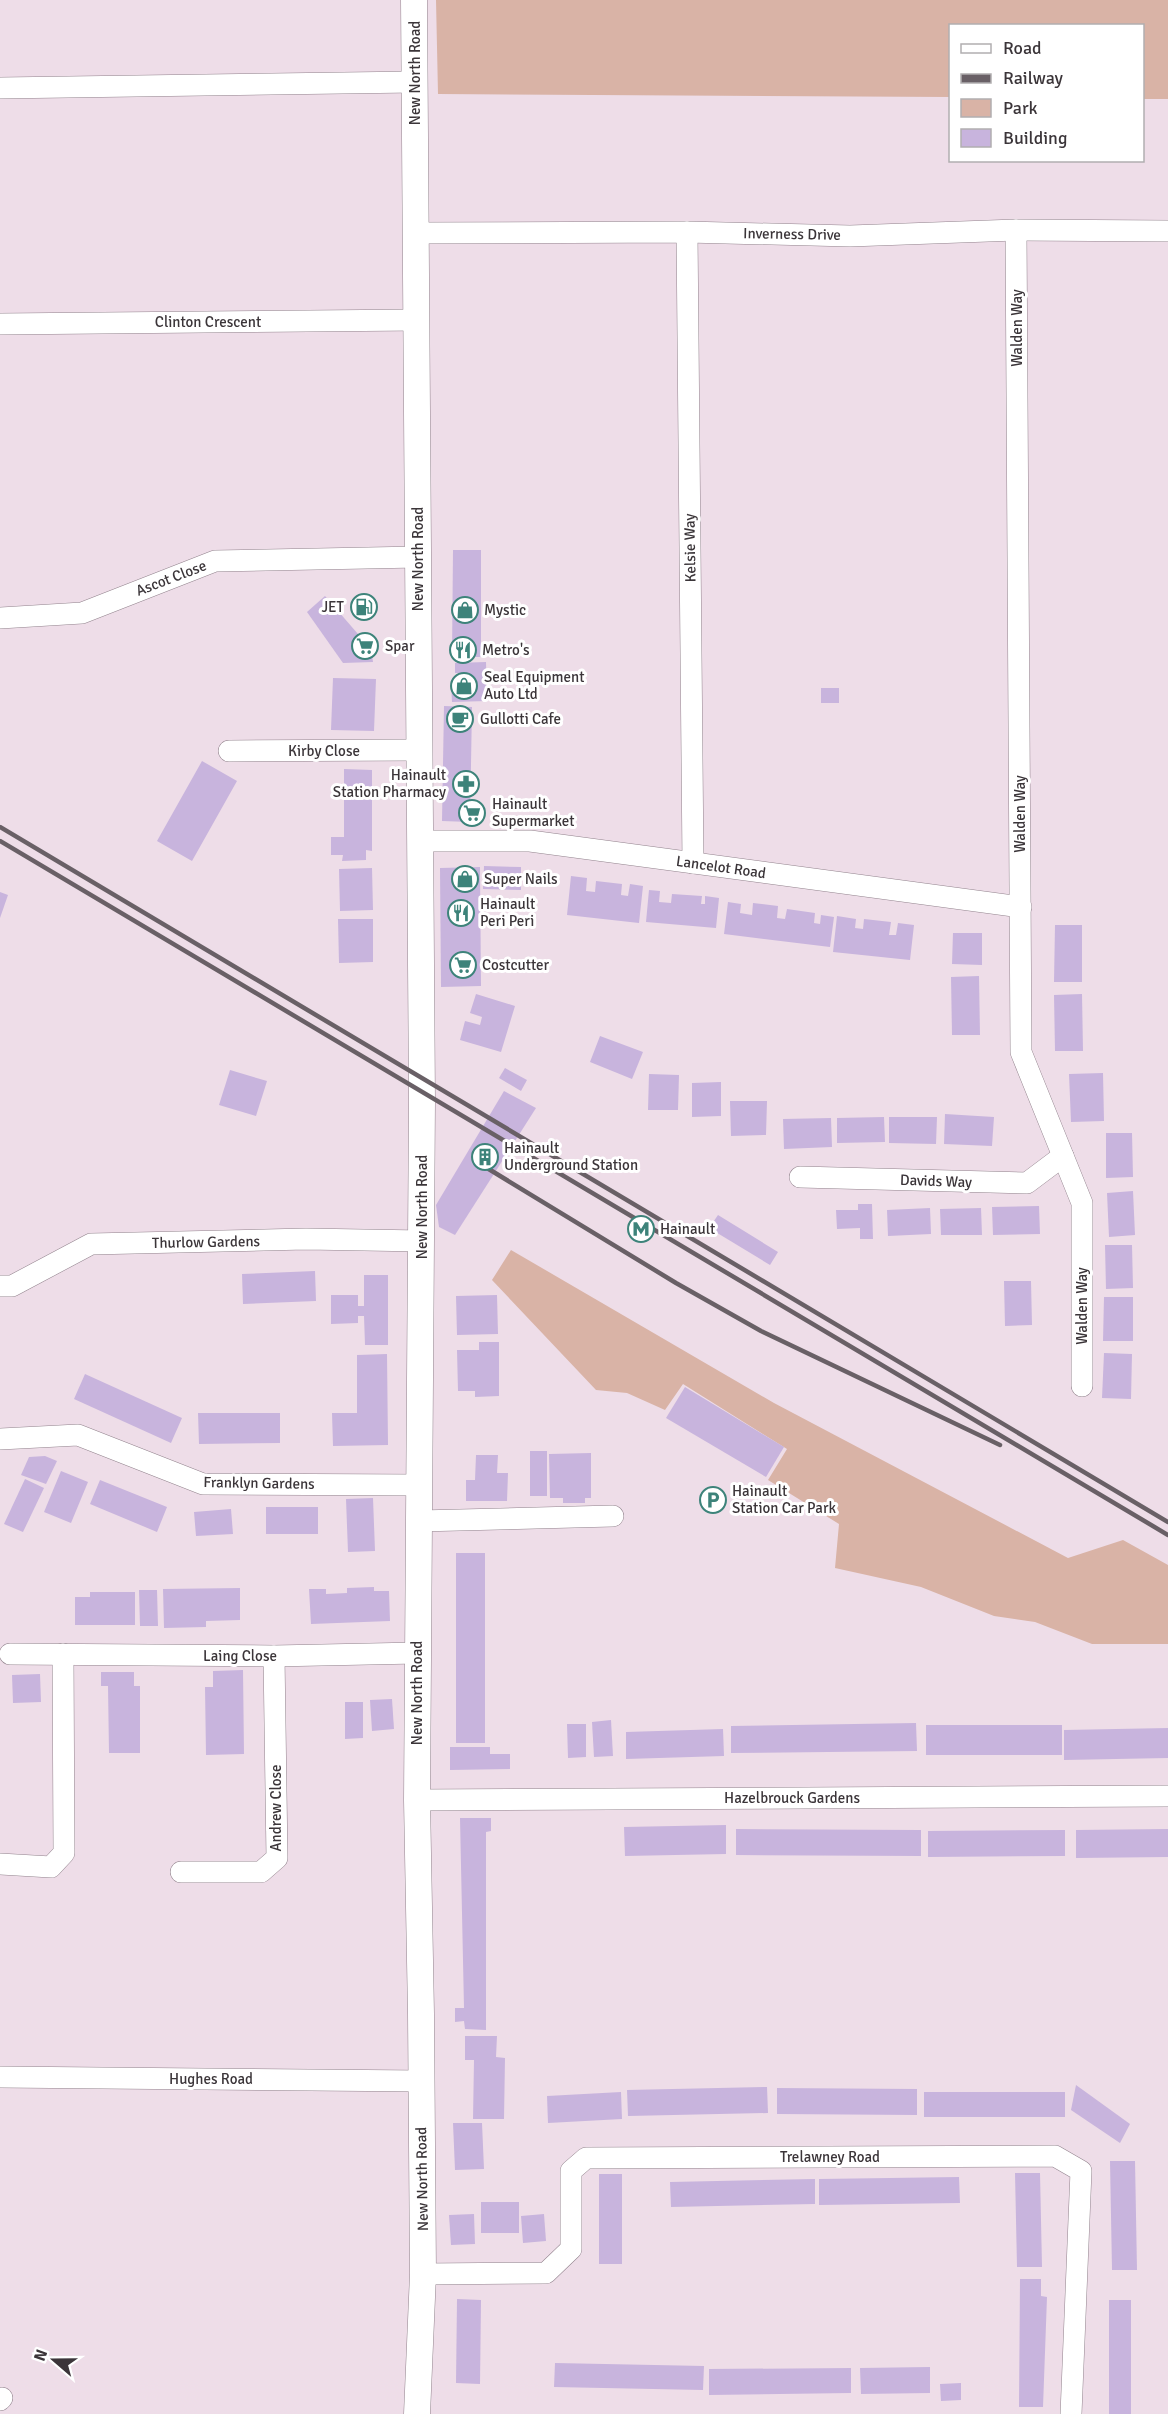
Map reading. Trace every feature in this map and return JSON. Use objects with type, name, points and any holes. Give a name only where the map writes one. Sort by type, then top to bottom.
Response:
[{"type":"street","name":"New North Road","points":[[414,0],[422,1241],[417,1800],[423,2274],[417,2414]]},
{"type":"street","points":[[0,88],[414,82]]},
{"type":"street","name":"Inverness Drive","points":[[416,233],[687,232],[850,236],[1016,230],[1168,231]]},
{"type":"street","name":"Walden Way","points":[[1016,230],[1021,1052],[1082,1203],[1082,1386]]},
{"type":"street","name":"Kelsie Way","points":[[687,232],[693,863]]},
{"type":"street","name":"Clinton Crescent","points":[[0,324],[417,320]]},
{"type":"street","name":"Ascot Close","points":[[0,618],[82,613],[215,561],[418,557]]},
{"type":"street","name":"Kirby Close","points":[[229,751],[418,750]]},
{"type":"street","name":"Lancelot Road","points":[[420,841],[530,841],[1021,907]]},
{"type":"street","name":"Davids Way","points":[[800,1177],[1027,1183],[1063,1156]]},
{"type":"street","name":"Thurlow Gardens","points":[[0,1286],[12,1286],[91,1244],[306,1239],[422,1241]]},
{"type":"street","name":"Franklyn Gardens","points":[[0,1439],[78,1435],[203,1484],[419,1485]]},
{"type":"street","points":[[418,1521],[613,1516]]},
{"type":"street","name":"Laing Close","points":[[10,1654],[274,1656],[417,1653]]},
{"type":"street","points":[[0,1864],[51,1867],[64,1853],[63,1654]]},
{"type":"street","name":"Andrew Close","points":[[181,1872],[261,1872],[277,1858],[274,1656]]},
{"type":"street","name":"Hazelbrouck Gardens","points":[[417,1800],[1168,1796]]},
{"type":"street","name":"Hughes Road","points":[[0,2077],[421,2081]]},
{"type":"street","name":"Trelawney Road","points":[[423,2274],[546,2273],[571,2249],[571,2171],[586,2158],[1055,2156],[1081,2171],[1071,2414]]},
{"type":"green space","points":[[436,0],[1168,0],[1168,99],[1144,99],[1144,24],[949,24],[949,97],[438,94]]},
{"type":"green space","points":[[511,1250],[774,1403],[1068,1558],[1123,1540],[1168,1565],[1168,1644],[1092,1644],[1035,1622],[994,1616],[921,1587],[835,1568],[839,1524],[768,1480],[787,1449],[683,1384],[665,1410],[627,1393],[596,1390],[492,1280]]},
{"type":"building","points":[[453,550],[481,550],[481,657],[452,657]]},
{"type":"building","points":[[325,596],[371,649],[373,662],[343,663],[307,612]]},
{"type":"building","points":[[486,662],[487,701],[452,702],[451,683],[464,683],[464,673],[455,673],[455,663]]},
{"type":"building","points":[[333,678],[376,679],[374,731],[331,730]]},
{"type":"building","points":[[821,688],[839,688],[839,703],[821,703]]},
{"type":"building","points":[[444,706],[472,707],[470,822],[442,821]]},
{"type":"building","points":[[202,761],[237,781],[192,861],[157,841]]},
{"type":"building","points":[[344,769],[372,770],[372,851],[366,850],[366,860],[342,861],[343,855],[331,855],[331,837],[344,837]]},
{"type":"building","points":[[484,866],[521,867],[521,890],[483,889]]},
{"type":"building","points":[[480,867],[481,986],[441,987],[440,868]]},
{"type":"building","points":[[372,868],[373,910],[340,911],[339,869]]},
{"type":"building","points":[[571,876],[587,878],[586,891],[595,892],[596,881],[622,884],[621,895],[628,896],[630,884],[643,886],[639,923],[567,915]]},
{"type":"building","points":[[649,890],[660,891],[659,902],[671,903],[672,894],[702,896],[701,904],[705,904],[705,896],[719,898],[716,928],[646,922]]},
{"type":"building","points":[[0,892],[8,895],[0,918]]},
{"type":"building","points":[[728,902],[741,904],[740,913],[752,915],[753,903],[778,906],[777,918],[785,919],[787,909],[815,913],[814,923],[820,924],[821,915],[834,917],[830,947],[724,934]]},
{"type":"building","points":[[837,916],[856,919],[855,928],[863,929],[864,919],[891,922],[889,935],[896,935],[898,923],[914,925],[910,960],[833,952]]},
{"type":"building","points":[[338,919],[373,919],[373,962],[339,963]]},
{"type":"building","points":[[1055,925],[1082,925],[1082,982],[1054,982]]},
{"type":"building","points":[[953,933],[982,933],[982,965],[952,964]]},
{"type":"building","points":[[979,976],[980,1035],[952,1035],[951,977]]},
{"type":"building","points":[[476,994],[515,1006],[501,1052],[460,1040],[465,1021],[480,1025],[482,1017],[470,1013]]},
{"type":"building","points":[[1082,994],[1083,1051],[1055,1051],[1054,995]]},
{"type":"building","points":[[600,1036],[643,1052],[632,1079],[590,1062]]},
{"type":"building","points":[[505,1068],[527,1080],[521,1091],[499,1078]]},
{"type":"building","points":[[230,1070],[267,1081],[256,1116],[219,1105]]},
{"type":"building","points":[[1103,1073],[1104,1121],[1071,1122],[1069,1074]]},
{"type":"building","points":[[649,1074],[679,1075],[678,1110],[648,1110]]},
{"type":"building","points":[[721,1082],[721,1116],[692,1117],[692,1083]]},
{"type":"building","name":"Hainault Underground Station","points":[[504,1091],[536,1108],[455,1235],[439,1227],[436,1205]]},
{"type":"building","points":[[730,1101],[767,1101],[766,1135],[731,1136]]},
{"type":"building","points":[[945,1114],[994,1117],[992,1146],[944,1144]]},
{"type":"building","points":[[884,1117],[885,1142],[837,1143],[837,1118]]},
{"type":"building","points":[[889,1117],[937,1117],[936,1144],[889,1143]]},
{"type":"building","points":[[831,1118],[832,1147],[784,1149],[783,1119]]},
{"type":"building","points":[[1106,1133],[1132,1133],[1133,1177],[1106,1178]]},
{"type":"building","points":[[1133,1191],[1135,1235],[1109,1237],[1107,1193]]},
{"type":"building","points":[[858,1204],[872,1204],[873,1239],[860,1239],[860,1228],[837,1229],[836,1210],[858,1210]]},
{"type":"building","points":[[1039,1206],[1040,1234],[993,1235],[992,1207]]},
{"type":"building","points":[[930,1208],[931,1234],[888,1236],[887,1210]]},
{"type":"building","points":[[981,1208],[982,1235],[941,1235],[940,1209]]},
{"type":"building","points":[[718,1215],[778,1252],[770,1265],[709,1228]]},
{"type":"building","points":[[1105,1245],[1132,1245],[1133,1288],[1106,1289]]},
{"type":"building","points":[[315,1271],[316,1301],[243,1304],[242,1274]]},
{"type":"building","points":[[364,1275],[388,1275],[388,1345],[365,1345],[364,1316],[358,1316],[358,1323],[331,1324],[331,1295],[358,1295],[358,1306],[364,1306]]},
{"type":"building","points":[[1004,1281],[1031,1281],[1032,1325],[1005,1326]]},
{"type":"building","points":[[497,1295],[498,1334],[457,1335],[456,1296]]},
{"type":"building","points":[[1104,1297],[1133,1297],[1133,1341],[1103,1341]]},
{"type":"building","points":[[479,1342],[499,1342],[499,1396],[475,1397],[475,1391],[458,1391],[457,1350],[479,1350]]},
{"type":"building","points":[[1104,1353],[1132,1354],[1131,1399],[1102,1398]]},
{"type":"building","points":[[387,1354],[388,1445],[333,1446],[332,1413],[357,1413],[357,1355]]},
{"type":"building","points":[[85,1374],[182,1418],[171,1443],[74,1399]]},
{"type":"building","points":[[685,1387],[784,1447],[766,1477],[666,1418]]},
{"type":"building","points":[[198,1413],[280,1413],[280,1443],[199,1444]]},
{"type":"building","points":[[530,1451],[547,1451],[547,1496],[530,1496]]},
{"type":"building","points":[[591,1453],[591,1498],[585,1498],[585,1503],[563,1503],[563,1498],[550,1498],[549,1454]]},
{"type":"building","points":[[476,1455],[498,1455],[497,1473],[508,1473],[507,1501],[466,1501],[466,1480],[475,1480]]},
{"type":"building","points":[[45,1456],[57,1461],[46,1484],[21,1475],[29,1457]]},
{"type":"building","points":[[61,1471],[88,1482],[71,1523],[44,1512]]},
{"type":"building","points":[[25,1479],[44,1488],[23,1532],[4,1524]]},
{"type":"building","points":[[100,1480],[167,1507],[157,1532],[90,1504]]},
{"type":"building","points":[[373,1498],[375,1551],[348,1552],[346,1499]]},
{"type":"building","points":[[266,1507],[318,1507],[318,1534],[266,1534]]},
{"type":"building","points":[[231,1509],[233,1534],[196,1536],[194,1512]]},
{"type":"building","points":[[456,1553],[485,1553],[485,1743],[456,1743]]},
{"type":"building","points":[[374,1587],[374,1591],[389,1591],[390,1621],[311,1624],[309,1589],[326,1589],[326,1594],[347,1593],[347,1588]]},
{"type":"building","points":[[240,1588],[240,1620],[206,1621],[206,1627],[164,1628],[163,1589]]},
{"type":"building","points":[[139,1590],[157,1590],[158,1626],[140,1626]]},
{"type":"building","points":[[90,1592],[135,1592],[135,1625],[75,1625],[75,1597],[90,1597]]},
{"type":"building","points":[[243,1670],[244,1754],[206,1755],[205,1687],[213,1687],[213,1671]]},
{"type":"building","points":[[101,1672],[134,1672],[134,1686],[140,1686],[140,1753],[109,1753],[108,1686],[101,1686]]},
{"type":"building","points":[[40,1674],[41,1702],[13,1703],[12,1675]]},
{"type":"building","points":[[392,1699],[394,1729],[372,1731],[370,1700]]},
{"type":"building","points":[[345,1702],[363,1702],[363,1738],[345,1739]]},
{"type":"building","points":[[611,1720],[613,1756],[594,1757],[592,1722]]},
{"type":"building","points":[[916,1723],[917,1751],[731,1753],[731,1726]]},
{"type":"building","points":[[567,1724],[586,1724],[586,1757],[568,1758]]},
{"type":"building","points":[[926,1725],[1062,1725],[1062,1755],[926,1755]]},
{"type":"building","points":[[1168,1728],[1168,1758],[1064,1760],[1064,1730]]},
{"type":"building","points":[[723,1729],[724,1756],[626,1759],[626,1732]]},
{"type":"building","points":[[450,1747],[490,1747],[490,1754],[510,1754],[510,1769],[450,1770]]},
{"type":"building","points":[[460,1818],[491,1818],[491,1831],[486,1832],[486,2030],[465,2029],[464,2021],[455,2022],[455,2008],[464,2008]]},
{"type":"building","points":[[726,1825],[726,1854],[625,1856],[624,1827]]},
{"type":"building","points":[[736,1829],[921,1830],[921,1856],[736,1855]]},
{"type":"building","points":[[1168,1829],[1168,1857],[1076,1858],[1076,1830]]},
{"type":"building","points":[[1065,1830],[1065,1856],[928,1857],[928,1831]]},
{"type":"building","points":[[465,2036],[497,2036],[496,2057],[505,2058],[504,2119],[473,2119],[474,2060],[465,2060]]},
{"type":"building","points":[[1076,2085],[1130,2124],[1120,2143],[1071,2110]]},
{"type":"building","points":[[767,2087],[768,2113],[628,2116],[627,2090]]},
{"type":"building","points":[[777,2088],[917,2089],[917,2115],[777,2114]]},
{"type":"building","points":[[621,2092],[622,2119],[548,2123],[547,2096]]},
{"type":"building","points":[[924,2092],[1065,2092],[1065,2117],[924,2117]]},
{"type":"building","points":[[453,2123],[482,2123],[484,2169],[455,2170]]},
{"type":"building","points":[[1110,2161],[1135,2161],[1137,2270],[1112,2270]]},
{"type":"building","points":[[1015,2173],[1040,2173],[1042,2267],[1017,2267]]},
{"type":"building","points":[[599,2174],[622,2174],[622,2264],[599,2264]]},
{"type":"building","points":[[959,2177],[960,2203],[819,2205],[819,2179]]},
{"type":"building","points":[[815,2179],[815,2204],[671,2207],[670,2182]]},
{"type":"building","points":[[481,2202],[519,2202],[519,2233],[481,2233]]},
{"type":"building","points":[[474,2214],[475,2244],[451,2245],[449,2215]]},
{"type":"building","points":[[544,2214],[546,2241],[523,2243],[521,2216]]},
{"type":"building","points":[[1020,2279],[1041,2279],[1041,2296],[1047,2297],[1043,2407],[1019,2407]]},
{"type":"building","points":[[457,2299],[481,2300],[480,2384],[456,2383]]},
{"type":"building","points":[[1109,2300],[1131,2300],[1131,2414],[1109,2414]]},
{"type":"building","points":[[555,2363],[704,2366],[703,2390],[554,2387]]},
{"type":"building","points":[[930,2367],[930,2393],[861,2394],[860,2368]]},
{"type":"building","points":[[851,2368],[851,2393],[709,2395],[709,2369]]},
{"type":"building","points":[[961,2383],[961,2400],[941,2401],[940,2384]]},
{"type":"railway","points":[[0,827],[1168,1522]]},
{"type":"railway","points":[[0,841],[1168,1535]]},
{"type":"railway","points":[[487,1168],[676,1283],[761,1331],[1000,1445]]},
{"type":"place","name":"JET","points":[[364,607]]},
{"type":"place","name":"Mystic","points":[[465,610]]},
{"type":"place","name":"Spar","points":[[365,646]]},
{"type":"place","name":"Metro's","points":[[463,650]]},
{"type":"place","name":"Seal Equipment Auto Ltd","points":[[464,686]]},
{"type":"place","name":"Gullotti Cafe","points":[[460,719]]},
{"type":"place","name":"Hainault Station Pharmacy","points":[[466,784]]},
{"type":"place","name":"Hainault Supermarket","points":[[472,813]]},
{"type":"place","name":"Super Nails","points":[[465,879]]},
{"type":"place","name":"Hainault Peri Peri","points":[[461,913]]},
{"type":"place","name":"Costcutter","points":[[463,965]]},
{"type":"place","name":"Hainault Underground Station","points":[[485,1157]]},
{"type":"place","name":"Hainault","points":[[641,1229]]},
{"type":"place","name":"Hainault Station Car Park","points":[[713,1500]]}]
